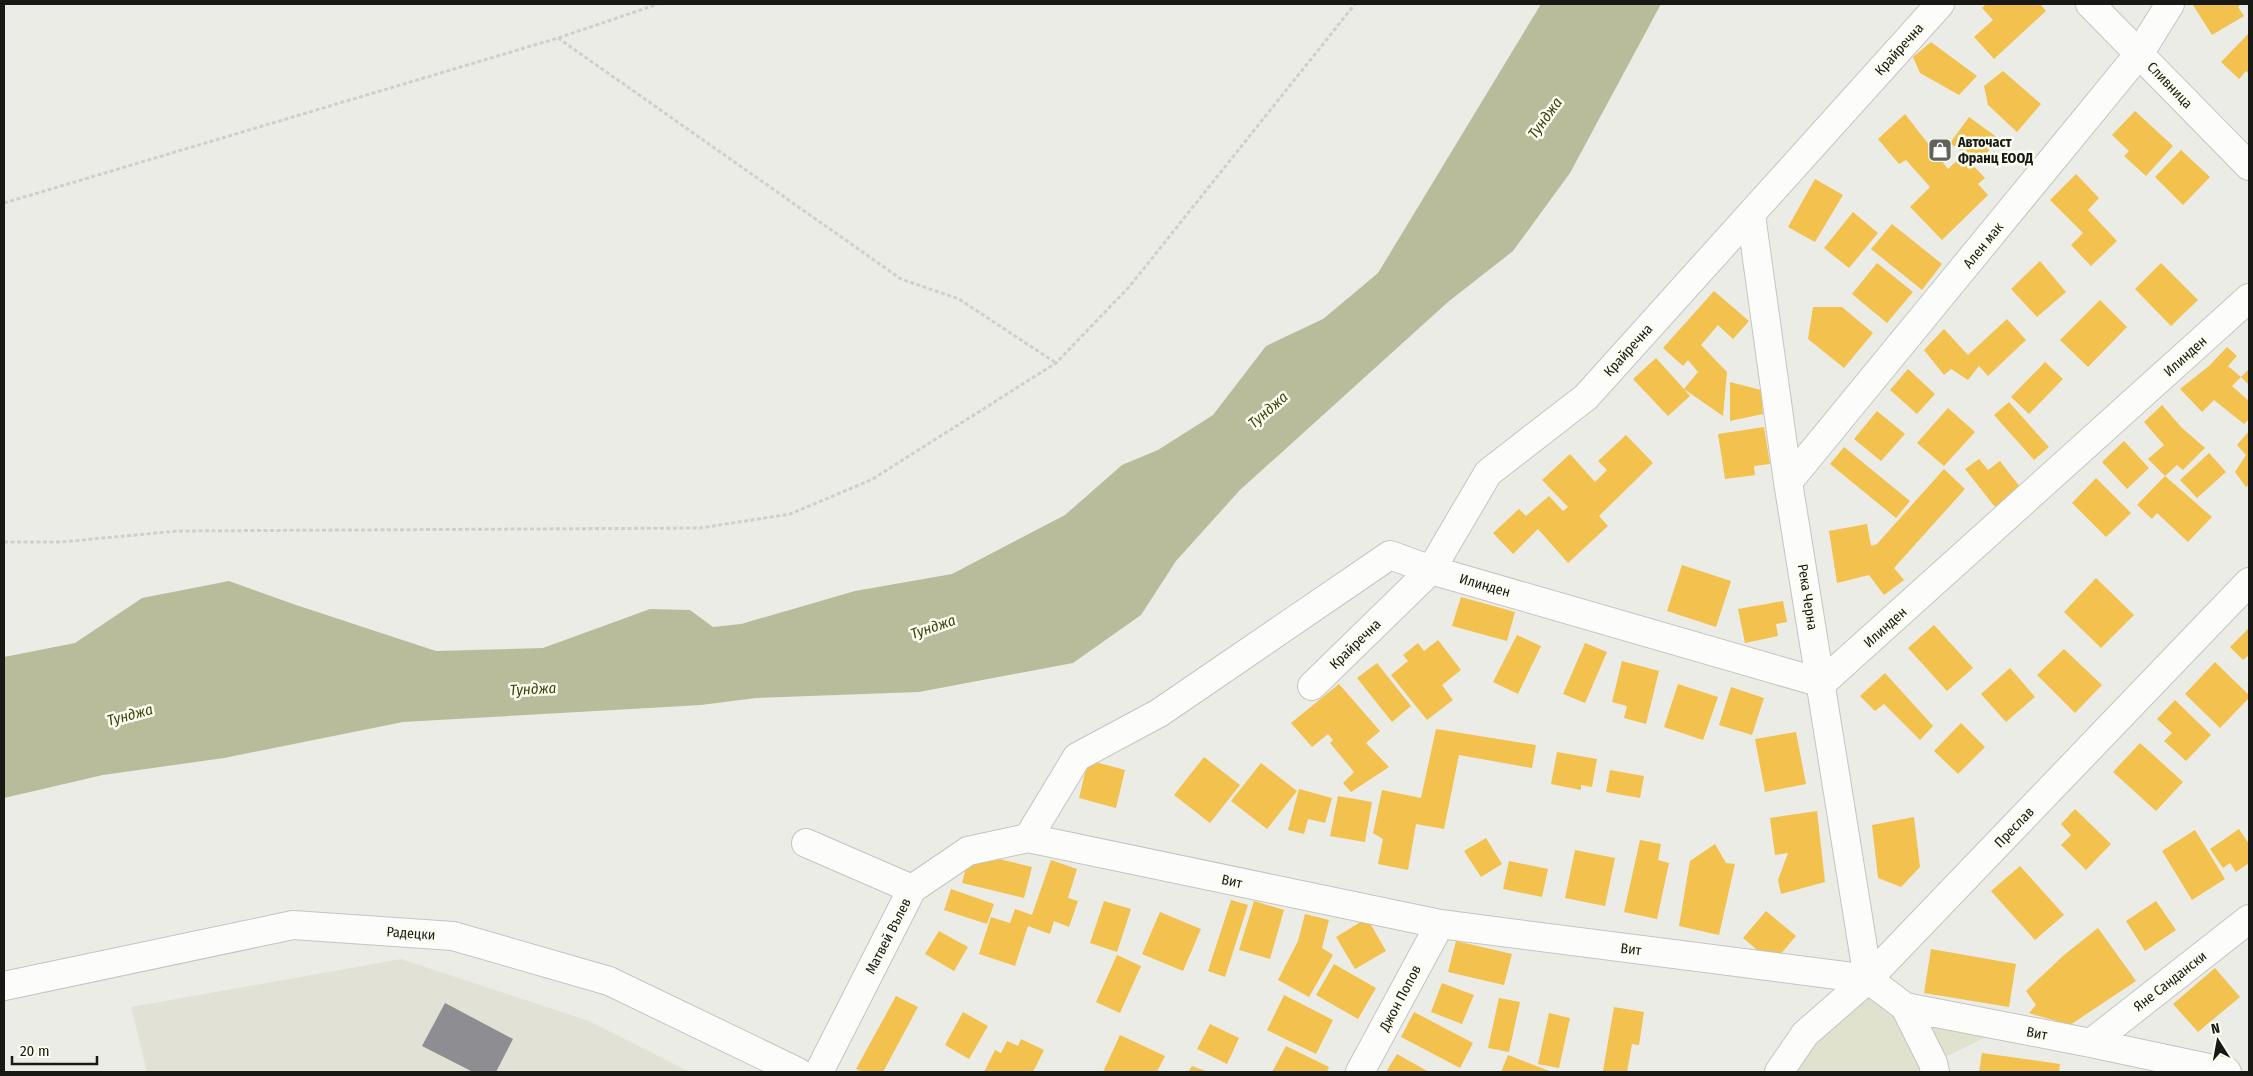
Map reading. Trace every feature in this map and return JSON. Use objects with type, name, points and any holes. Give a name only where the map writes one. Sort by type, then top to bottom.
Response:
[{"type":"street","name":"Крайречна","points":[[1312,686],[1431,570],[1488,473],[1586,397],[1940,4]]},
{"type":"street","name":"Сливница","points":[[2090,4],[2249,166]]},
{"type":"street","name":"Ален мак","points":[[1788,482],[2139,54],[2170,4]]},
{"type":"street","name":"Река Черна","points":[[1751,215],[1788,482],[1822,683],[1868,979]]},
{"type":"street","name":"Илинден","points":[[1028,838],[1077,758],[1159,713],[1390,555],[1431,570],[1822,683],[2249,298]]},
{"type":"street","name":"Преслав","points":[[1779,1072],[1805,1034],[1868,979],[2249,582]]},
{"type":"street","name":"Матвей Вълев","points":[[819,1072],[912,888],[968,851],[1028,838]]},
{"type":"street","name":"Вит","points":[[1028,838],[1440,924],[1868,979],[1905,1007],[2091,1043],[2227,1072]]},
{"type":"street","points":[[806,843],[912,888]]},
{"type":"street","name":"Яне Сандански","points":[[2091,1043],[2249,919]]},
{"type":"street","name":"Джон Попов","points":[[1360,1072],[1440,924]]},
{"type":"street","name":"Радецки","points":[[4,986],[293,925],[453,936],[609,981],[798,1072]]},
{"type":"street","points":[[1905,1007],[1933,1063],[1935,1072]]},
{"type":"path","points":[[4,204],[558,38],[658,4]]},
{"type":"path","points":[[4,542],[60,542],[178,531],[700,528],[790,514],[871,480],[1056,363],[1129,287],[1355,4]]},
{"type":"path","points":[[558,38],[901,279],[959,299],[1056,363]]},
{"type":"shaded area","points":[[401,959],[589,1021],[690,1072],[147,1072],[131,1007]]},
{"type":"shaded area","points":[[1868,979],[1905,1007],[2006,1027],[1933,1063],[1935,1072],[1779,1072]]},
{"type":"water","name":"Тунджа","points":[[1541,4],[1661,4],[1570,173],[1513,251],[1448,302],[1240,490],[1176,561],[1141,615],[1073,663],[919,692],[756,698],[701,705],[403,722],[224,758],[103,775],[4,798],[4,657],[75,643],[142,598],[229,581],[436,651],[543,648],[650,609],[690,610],[713,627],[741,624],[855,591],[952,574],[1065,515],[1122,465],[1158,450],[1213,415],[1266,346],[1323,319],[1378,273]]},
{"type":"building: Homes","points":[[1986,4],[2040,4],[2046,11],[1994,59],[1974,37],[1993,20],[1982,8]]},
{"type":"building: Homes","points":[[2241,4],[2238,7],[2244,16],[2212,35],[2193,5]]},
{"type":"building: Homes","points":[[2249,33],[2249,74],[2246,71],[2239,79],[2221,62]]},
{"type":"building: Homes","points":[[1931,42],[1977,76],[1959,95],[1920,73],[1913,57]]},
{"type":"building: Homes","points":[[2003,71],[2041,104],[2017,132],[1988,105],[1984,86]]},
{"type":"building: Homes","points":[[2135,111],[2173,146],[2146,176],[2124,156],[2129,151],[2112,135]]},
{"type":"building: Homes","points":[[1905,114],[1948,169],[1963,155],[1985,178],[1978,184],[1988,195],[1942,240],[1910,207],[1930,187],[1906,160],[1899,164],[1878,139]]},
{"type":"building: Homes","points":[[1969,117],[1998,138],[1979,164],[1950,143]]},
{"type":"building: Homes","points":[[2181,150],[2210,177],[2183,205],[2155,177]]},
{"type":"building: Homes","points":[[2076,174],[2099,198],[2088,210],[2117,241],[2091,266],[2071,245],[2083,233],[2050,200]]},
{"type":"building: Homes","points":[[1815,179],[1843,195],[1815,242],[1788,227]]},
{"type":"building: Homes","points":[[1853,212],[1878,233],[1849,268],[1824,248]]},
{"type":"building: Homes","points":[[1892,224],[1942,264],[1922,290],[1871,249]]},
{"type":"building: Homes","points":[[2040,261],[2066,292],[2037,317],[2011,289]]},
{"type":"building: Homes","points":[[1877,263],[1913,292],[1887,323],[1852,294]]},
{"type":"building: Homes","points":[[2161,263],[2198,300],[2171,326],[2135,289]]},
{"type":"building: Homes","points":[[1714,291],[1749,321],[1733,339],[1718,325],[1701,345],[1727,372],[1723,416],[1684,389],[1698,372],[1688,360],[1683,366],[1663,348]]},
{"type":"building: Homes","points":[[2100,300],[2127,327],[2088,367],[2060,340]]},
{"type":"building: Homes","points":[[1813,307],[1842,307],[1873,333],[1844,368],[1808,339]]},
{"type":"building: Homes","points":[[2007,319],[2026,340],[1988,376],[1979,366],[1968,380],[1951,369],[1944,375],[1924,350],[1944,329],[1968,355]]},
{"type":"building: Homes","points":[[2227,347],[2237,356],[2228,366],[2241,377],[2232,386],[2249,401],[2249,419],[2244,424],[2214,400],[2202,412],[2180,389],[2209,366]]},
{"type":"building: Homes","points":[[1656,358],[1690,396],[1668,416],[1633,379]]},
{"type":"building: Homes","points":[[2045,362],[2063,379],[2029,414],[2011,397]]},
{"type":"building: Homes","points":[[1908,369],[1935,394],[1917,414],[1890,390]]},
{"type":"building: Homes","points":[[2249,369],[2249,385],[2241,377]]},
{"type":"building: Homes","points":[[1730,382],[1761,390],[1763,414],[1730,421]]},
{"type":"building: Homes","points":[[2009,402],[2049,447],[2034,460],[1994,415]]},
{"type":"building: Homes","points":[[2162,405],[2181,427],[2205,448],[2183,470],[2177,465],[2165,476],[2148,459],[2164,445],[2144,422]]},
{"type":"building: Homes","points":[[1948,408],[1975,432],[1944,466],[1917,443]]},
{"type":"building: Homes","points":[[1877,411],[1905,434],[1881,461],[1854,439]]},
{"type":"building: Homes","points":[[1764,427],[1770,464],[1754,466],[1755,475],[1725,479],[1718,434]]},
{"type":"building: Homes","points":[[2249,431],[2249,485],[2246,487],[2235,472],[2246,455],[2237,445]]},
{"type":"building: Homes","points":[[1626,435],[1653,463],[1599,516],[1608,526],[1568,563],[1538,529],[1513,554],[1493,533],[1519,509],[1526,516],[1549,496],[1563,511],[1568,507],[1542,480],[1570,454],[1595,482],[1607,470],[1598,461]]},
{"type":"building: Homes","points":[[2124,441],[2149,468],[2127,489],[2102,462]]},
{"type":"building: Homes","points":[[1844,447],[1910,501],[1896,518],[1830,464]]},
{"type":"building: Homes","points":[[2209,453],[2226,472],[2197,498],[2180,480]]},
{"type":"building: Homes","points":[[1979,459],[1988,470],[2000,461],[2020,487],[1995,507],[1965,469]]},
{"type":"building: Homes","points":[[1944,469],[1965,489],[1894,568],[1904,580],[1884,595],[1869,575],[1837,583],[1829,531],[1867,524],[1871,546],[1877,544]]},
{"type":"building: Homes","points":[[2165,476],[2212,517],[2188,542],[2157,513],[2152,519],[2137,505]]},
{"type":"building: Homes","points":[[2096,478],[2131,513],[2106,537],[2072,503]]},
{"type":"building: Homes","points":[[1682,565],[1731,581],[1716,627],[1667,611]]},
{"type":"building: Homes","points":[[2096,578],[2134,615],[2101,648],[2064,612]]},
{"type":"building: Homes","points":[[1461,597],[1515,612],[1507,641],[1452,626]]},
{"type":"building: Homes","points":[[1783,601],[1787,622],[1776,624],[1778,636],[1745,643],[1738,609]]},
{"type":"building: Homes","points":[[1934,625],[1973,668],[1947,691],[1908,648]]},
{"type":"building: Homes","points":[[2249,628],[2249,655],[2243,660],[2230,647]]},
{"type":"building: Homes","points":[[1517,635],[1541,646],[1518,694],[1493,682]]},
{"type":"building: Homes","points":[[1438,640],[1461,670],[1442,685],[1453,700],[1427,720],[1391,675],[1408,661],[1403,655],[1418,643],[1424,651]]},
{"type":"building: Homes","points":[[1585,643],[1607,652],[1585,703],[1563,694]]},
{"type":"building: Homes","points":[[2064,649],[2102,685],[2075,713],[2037,675]]},
{"type":"building: Homes","points":[[1622,661],[1659,671],[1646,724],[1624,718],[1627,706],[1612,702]]},
{"type":"building: Homes","points":[[2215,662],[2249,695],[2249,698],[2220,728],[2185,694]]},
{"type":"building: Homes","points":[[1377,663],[1411,706],[1392,722],[1357,678]]},
{"type":"building: Homes","points":[[2010,668],[2035,697],[2006,722],[1981,694]]},
{"type":"building: Homes","points":[[1885,673],[1933,726],[1920,740],[1884,704],[1875,711],[1860,696]]},
{"type":"building: Homes","points":[[1339,684],[1380,731],[1366,743],[1389,767],[1351,792],[1343,783],[1354,772],[1330,743],[1333,740],[1328,734],[1312,747],[1291,723]]},
{"type":"building: Homes","points":[[1678,684],[1718,697],[1703,740],[1664,727]]},
{"type":"building: Homes","points":[[1731,687],[1764,698],[1752,735],[1719,725]]},
{"type":"building: Homes","points":[[2175,700],[2211,735],[2186,761],[2164,741],[2172,733],[2157,719]]},
{"type":"building: Homes","points":[[1961,723],[1985,747],[1958,774],[1934,751]]},
{"type":"building: Homes","points":[[1436,729],[1536,745],[1532,768],[1459,755],[1444,829],[1416,824],[1408,870],[1378,864],[1383,839],[1373,833],[1382,790],[1421,798]]},
{"type":"building: Homes","points":[[1796,732],[1806,784],[1765,792],[1755,739]]},
{"type":"building: Homes","points":[[2140,743],[2183,782],[2156,811],[2113,772]]},
{"type":"building: Homes","points":[[1557,752],[1597,759],[1592,787],[1581,785],[1581,790],[1551,784]]},
{"type":"building: Homes","points":[[1204,757],[1240,785],[1210,823],[1174,795]]},
{"type":"building: Homes","points":[[1088,760],[1125,770],[1116,808],[1079,798]]},
{"type":"building: Homes","points":[[1261,763],[1297,791],[1267,829],[1231,801]]},
{"type":"building: Homes","points":[[1610,770],[1644,776],[1640,798],[1606,792]]},
{"type":"building: Homes","points":[[1299,789],[1332,798],[1325,823],[1308,819],[1304,834],[1288,830]]},
{"type":"building: Homes","points":[[1338,796],[1372,802],[1365,842],[1330,836]]},
{"type":"building: Homes","points":[[2075,809],[2111,844],[2086,870],[2061,845],[2071,835],[2061,824]]},
{"type":"building: Homes","points":[[1817,811],[1825,882],[1781,894],[1778,880],[1788,853],[1775,855],[1770,818]]},
{"type":"building: Homes","points":[[1914,817],[1920,867],[1901,887],[1878,878],[1872,825]]},
{"type":"building: Homes","points":[[2239,829],[2249,844],[2249,863],[2236,872],[2230,863],[2223,868],[2210,849]]},
{"type":"building: Homes","points":[[2195,830],[2225,879],[2192,900],[2162,851]]},
{"type":"building: Homes","points":[[1486,838],[1502,864],[1481,877],[1464,851]]},
{"type":"building: Homes","points":[[1640,840],[1661,844],[1658,860],[1669,863],[1657,919],[1624,912]]},
{"type":"building: Homes","points":[[1715,844],[1726,863],[1735,864],[1719,935],[1679,926],[1690,861]]},
{"type":"building: Homes","points":[[1575,850],[1615,858],[1605,906],[1565,898]]},
{"type":"building: Homes","points":[[970,852],[1032,867],[1024,898],[962,883]]},
{"type":"building: Homes","points":[[1051,860],[1077,869],[1068,898],[1078,901],[1069,927],[1054,921],[1050,934],[1028,926],[1015,966],[979,954],[991,917],[1010,923],[1015,909],[1032,915]]},
{"type":"building: Homes","points":[[1509,861],[1548,869],[1542,897],[1503,889]]},
{"type":"building: Homes","points":[[2020,866],[2064,915],[2035,940],[1991,891]]},
{"type":"building: Homes","points":[[951,889],[994,904],[987,924],[944,910]]},
{"type":"building: Homes","points":[[1231,900],[1248,905],[1225,977],[1208,971]]},
{"type":"building: Homes","points":[[1104,901],[1131,909],[1117,952],[1090,943]]},
{"type":"building: Homes","points":[[1254,901],[1284,910],[1270,959],[1239,950]]},
{"type":"building: Homes","points":[[2156,901],[2176,930],[2145,951],[2126,921]]},
{"type":"building: Homes","points":[[1766,911],[1796,936],[1773,963],[1743,938]]},
{"type":"building: Homes","points":[[1160,912],[1201,929],[1183,971],[1142,954]]},
{"type":"building: Homes","points":[[1305,914],[1329,920],[1322,948],[1333,955],[1309,997],[1278,980],[1298,941]]},
{"type":"building: Homes","points":[[1367,918],[1386,951],[1355,969],[1336,937]]},
{"type":"building: Homes","points":[[2098,928],[2136,981],[2070,1025],[2029,1013],[2036,1005],[2026,991],[2064,955]]},
{"type":"building: Homes","points":[[939,931],[968,947],[954,971],[925,954]]},
{"type":"building: Homes","points":[[1456,941],[1512,954],[1504,985],[1448,972]]},
{"type":"building: Homes","points":[[1931,949],[2016,964],[2009,1007],[1924,993]]},
{"type":"building: Homes","points":[[1117,955],[1141,966],[1120,1013],[1096,1002]]},
{"type":"building: Homes","points":[[1334,964],[1376,988],[1358,1019],[1316,995]]},
{"type":"building: Homes","points":[[2215,968],[2240,997],[2198,1032],[2173,1004]]},
{"type":"building: Homes","points":[[1442,983],[1474,995],[1462,1024],[1431,1012]]},
{"type":"building: Homes","points":[[1284,995],[1333,1020],[1316,1054],[1267,1030]]},
{"type":"building: Homes","points":[[896,996],[918,1007],[883,1072],[863,1072],[856,1069]]},
{"type":"building: Homes","points":[[1499,998],[1520,1002],[1509,1052],[1488,1048]]},
{"type":"building: Homes","points":[[1614,1007],[1644,1012],[1639,1045],[1632,1044],[1627,1072],[1603,1071]]},
{"type":"building: Homes","points":[[963,1012],[988,1026],[969,1059],[945,1045]]},
{"type":"building: Homes","points":[[1414,1012],[1473,1043],[1460,1068],[1401,1037]]},
{"type":"building: Homes","points":[[1549,1013],[1570,1018],[1559,1068],[1538,1064]]},
{"type":"building: Homes","points":[[1210,1024],[1239,1038],[1227,1064],[1197,1049]]},
{"type":"building: Homes","points":[[1120,1035],[1165,1056],[1157,1072],[1103,1072]]},
{"type":"building: Homes","points":[[1021,1039],[1044,1050],[1033,1072],[984,1072],[995,1050],[1001,1053],[1007,1041],[1018,1046]]},
{"type":"building: Homes","points":[[1286,1046],[1329,1067],[1327,1072],[1272,1072]]},
{"type":"building: Homes","points":[[1982,1053],[2060,1064],[2059,1072],[1979,1072]]},
{"type":"building: Homes","points":[[1397,1054],[1429,1072],[1386,1072]]},
{"type":"building: Homes","points":[[1508,1055],[1552,1072],[1501,1072]]},
{"type":"building: Homes","points":[[1192,1066],[1208,1072],[1188,1072]]},
{"type":"building: Industry","points":[[445,1003],[513,1039],[496,1072],[473,1072],[422,1046]]},
{"type":"place","name":"Авточаст Франц ЕООД","points":[[1940,150]]}]
